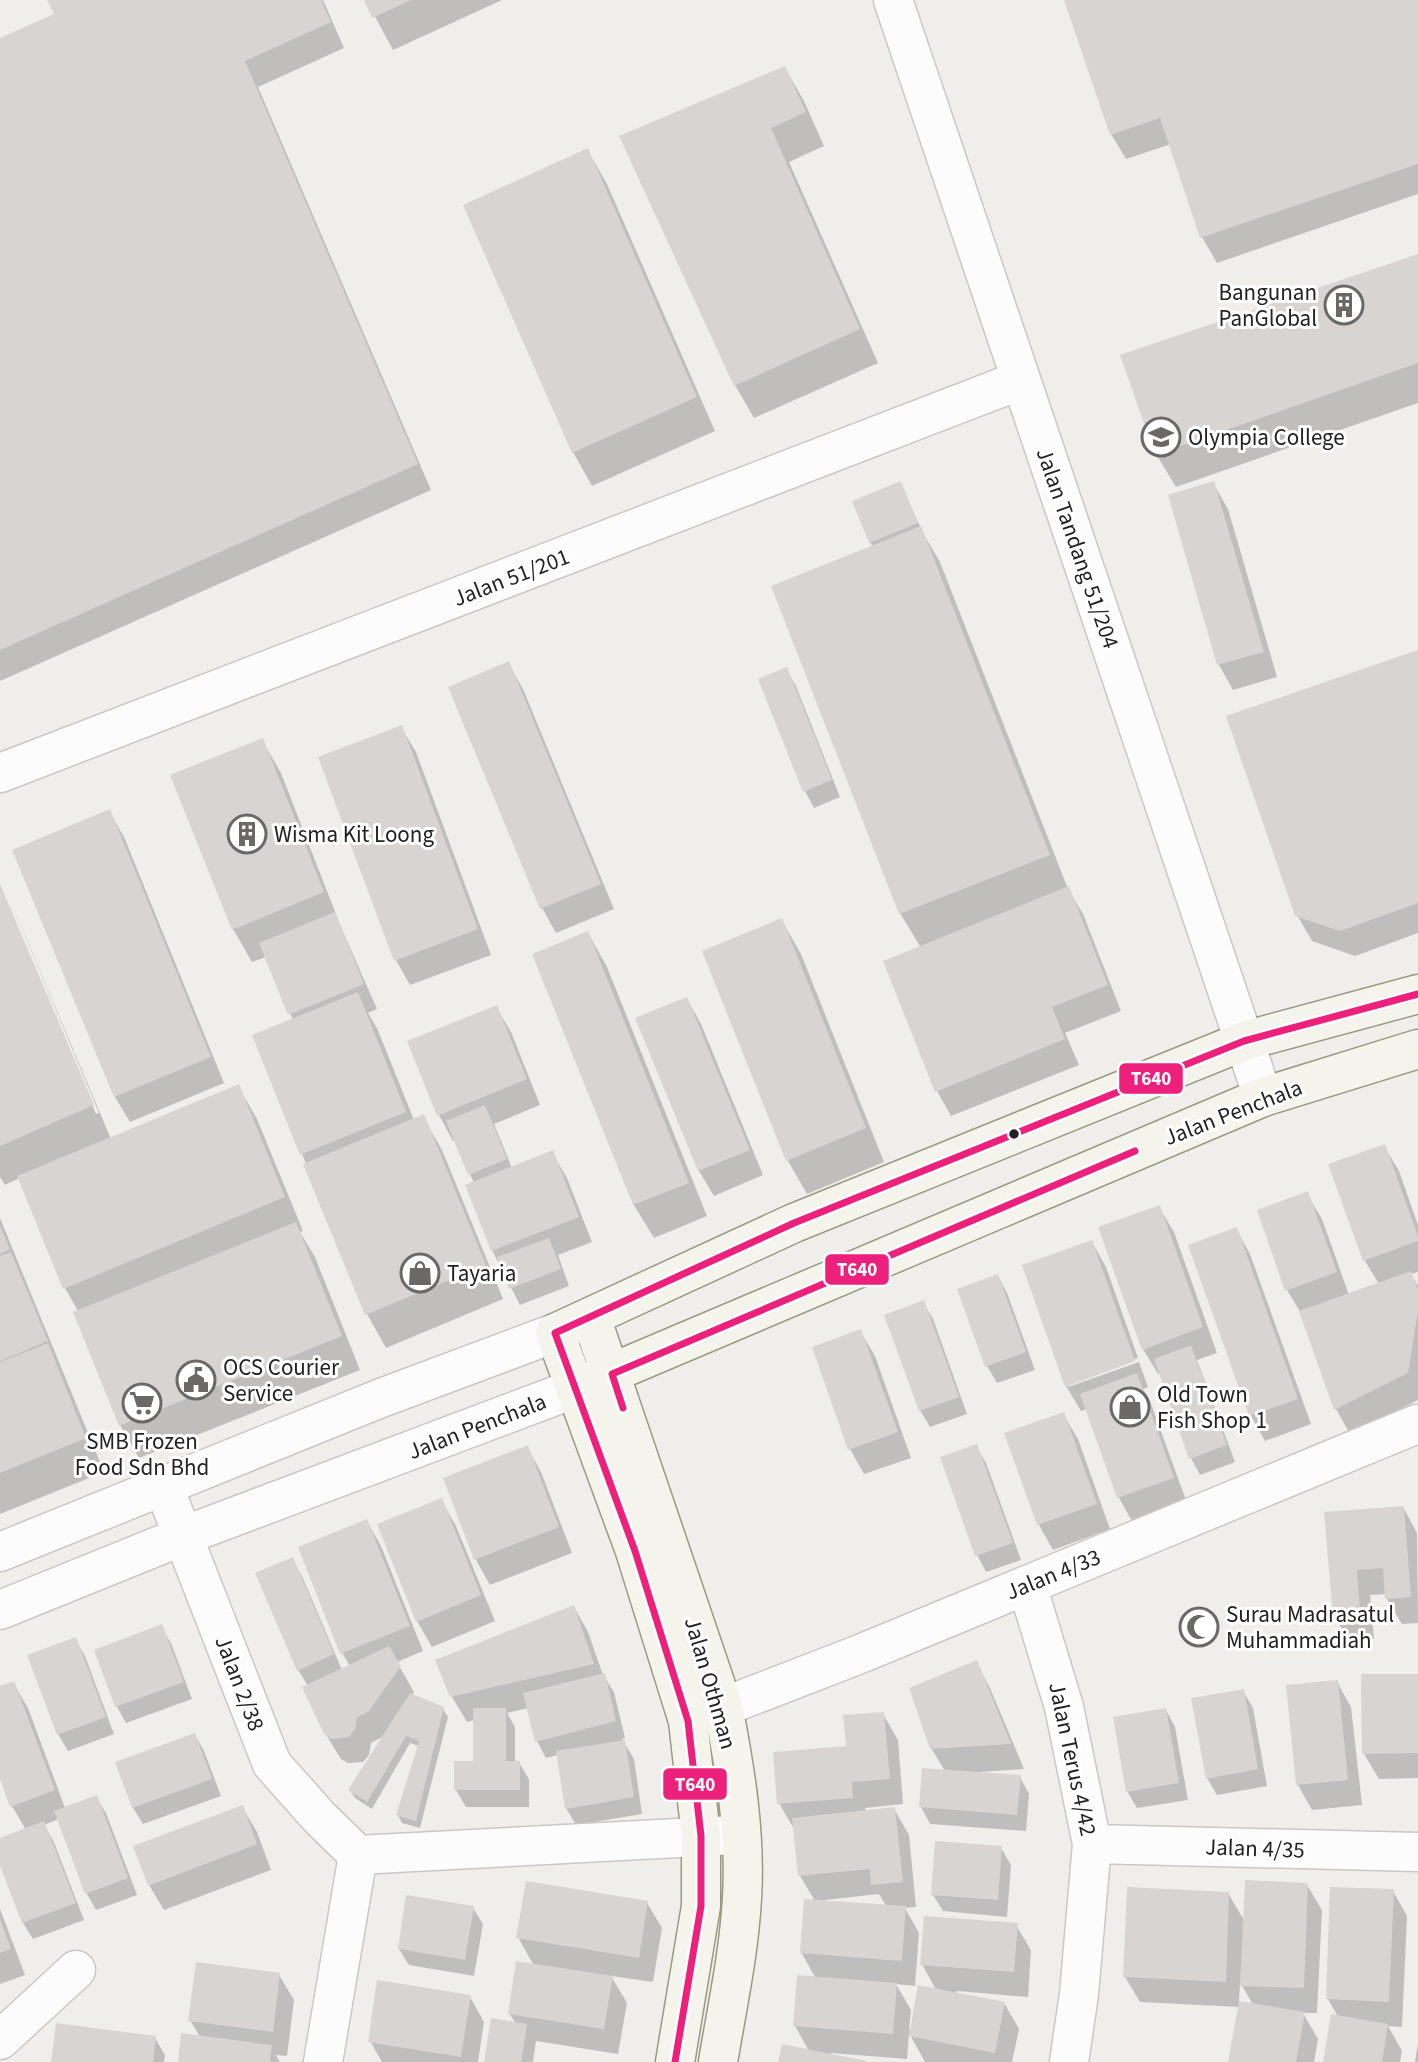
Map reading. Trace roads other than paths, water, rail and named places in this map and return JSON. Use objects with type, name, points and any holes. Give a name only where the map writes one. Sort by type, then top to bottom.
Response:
[{"type":"main road","points":[[555,1333],[794,1223],[1244,1041],[1418,994]]},
{"type":"main road","name":"Jalan Penchala","points":[[576,1388],[1262,1097],[1418,1049]]},
{"type":"main road","name":"Jalan Othman","points":[[590,1317],[723,1706],[735,1767],[742,1834],[742,1898],[718,2062]]},
{"type":"main road","name":"Jalan Othman","points":[[555,1333],[635,1550],[688,1721],[701,1836],[701,1906],[675,2062]]},
{"type":"street","name":"Jalan Tandang 51/204","points":[[893,0],[1262,1097]]},
{"type":"street","name":"Jalan 51/201","points":[[0,773],[1021,380]]},
{"type":"street","points":[[0,1552],[381,1398],[555,1333]]},
{"type":"street","name":"Jalan Penchala","points":[[0,1610],[183,1536],[576,1388]]},
{"type":"street","name":"Jalan 4/33","points":[[688,1721],[860,1654],[1417,1424]]},
{"type":"street","name":"Jalan 2/38","points":[[163,1485],[272,1764],[358,1856]]},
{"type":"street","name":"Jalan Terus 4/42","points":[[1027,1585],[1064,1707],[1092,1844],[1079,1994],[1069,2062]]},
{"type":"street","points":[[323,2062],[358,1856],[742,1834]]},
{"type":"street","name":"Jalan 4/35","points":[[1092,1844],[1418,1852]]},
{"type":"street","points":[[0,2040],[76,1970]]},
{"type":"place","name":"Bangunan PanGlobal","points":[[1344,305]]},
{"type":"place","name":"Olympia College","points":[[1161,437]]},
{"type":"place","name":"Wisma Kit Loong","points":[[247,834]]},
{"type":"place","name":"Tayaria","points":[[420,1273]]},
{"type":"place","name":"OCS Courier Service","points":[[196,1380]]},
{"type":"place","name":"SMB Frozen Food Sdn Bhd","points":[[142,1403]]},
{"type":"place","name":"Old Town Fish Shop 1","points":[[1130,1407]]},
{"type":"place","name":"Surau Madrasatul Muhammadiah","points":[[1199,1627]]}]
